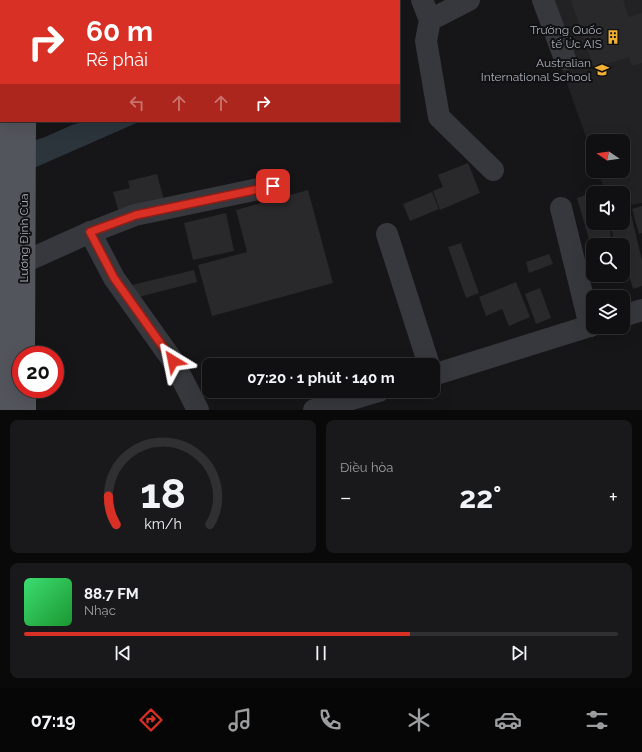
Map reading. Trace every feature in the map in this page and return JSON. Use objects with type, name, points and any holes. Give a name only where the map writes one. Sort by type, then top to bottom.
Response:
[{"type":"main road","name":"Lương Định Của","points":[[5,122],[15,225]]},
{"type":"main road","name":"Lương Định Của","points":[[7,410],[10,255],[15,225],[25,122]]},
{"type":"main road","name":"Lương Định Của","points":[[10,255],[23,346]]},
{"type":"main road","points":[[24,398],[25,410]]},
{"type":"street","points":[[422,0],[430,20],[426,41],[439,117],[492,170]]},
{"type":"street","points":[[430,20],[469,0]]},
{"type":"street","points":[[543,0],[565,59]]},
{"type":"street","points":[[10,255],[90,232],[136,215],[273,186]]},
{"type":"street","points":[[561,208],[586,303]]},
{"type":"street","points":[[90,232],[114,278],[173,361],[198,410]]},
{"type":"street","points":[[387,234],[427,358]]},
{"type":"street","points":[[630,314],[642,310]]},
{"type":"street","points":[[440,373],[586,328]]},
{"type":"street","points":[[314,410],[373,398]]},
{"type":"shaded area","name":"Australian International School","points":[[537,0],[642,0],[642,203],[630,205],[630,186],[603,186],[601,178],[630,178],[630,134],[586,134],[586,136]]},
{"type":"shaded area","points":[[82,122],[139,122],[18,175],[0,151],[45,137]]},
{"type":"building","name":"Trường Quốc tế Úc AIS","points":[[571,0],[623,0],[629,17],[642,13],[642,63],[632,66],[629,57],[594,68]]},
{"type":"building","points":[[468,163],[480,193],[440,210],[433,191],[443,187],[438,175]]},
{"type":"building","points":[[157,174],[164,200],[119,213],[113,192],[130,188],[128,181]]},
{"type":"building","points":[[308,190],[333,283],[212,316],[198,265],[247,252],[236,210]]},
{"type":"building","points":[[432,192],[439,209],[410,221],[403,204]]},
{"type":"building","points":[[586,195],[586,229],[577,198]]},
{"type":"building","points":[[642,206],[642,233],[639,234],[632,209]]},
{"type":"building","points":[[630,210],[642,260],[642,286],[633,289],[630,278],[630,238],[613,238],[612,230],[630,230]]},
{"type":"building","points":[[226,213],[234,251],[193,260],[184,223]]},
{"type":"building","points":[[586,230],[610,230],[611,238],[589,238]]},
{"type":"building","points":[[461,243],[479,293],[466,298],[448,247]]},
{"type":"building","points":[[549,254],[553,264],[529,273],[526,262]]},
{"type":"building","points":[[194,270],[197,282],[135,298],[132,285]]},
{"type":"building","points":[[516,282],[530,317],[509,326],[502,309],[486,316],[479,297]]},
{"type":"building","points":[[540,288],[551,318],[536,324],[525,294]]},
{"type":"place","name":"Trường Quốc tế Úc AIS","points":[[613,37]]},
{"type":"place","name":"Australian International School","points":[[602,70]]},
{"type":"route","points":[[173,361],[114,278],[90,232],[136,215],[273,186]]}]
